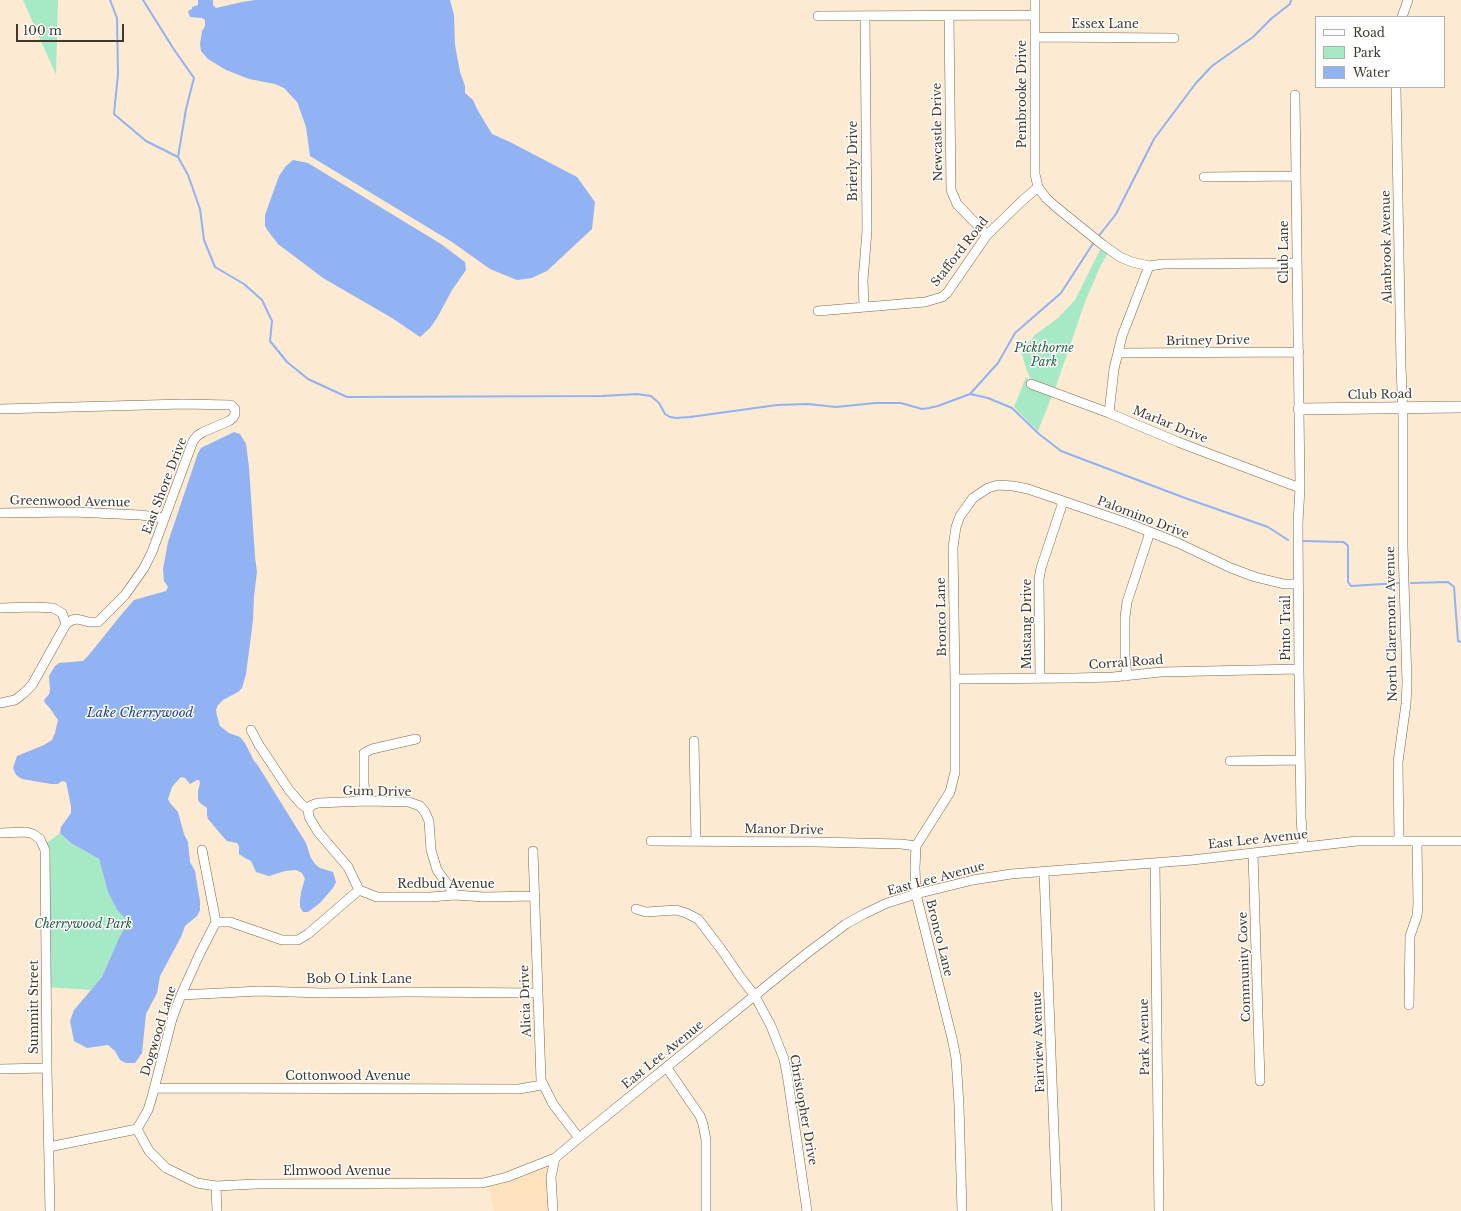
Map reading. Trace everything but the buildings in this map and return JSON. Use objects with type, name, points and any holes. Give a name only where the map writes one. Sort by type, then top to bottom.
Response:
[{"type":"street","name":"Pembrooke Drive","points":[[1035,0],[1035,174],[1038,187]]},
{"type":"street","points":[[1402,16],[1408,0]]},
{"type":"street","points":[[818,16],[1035,15]]},
{"type":"street","name":"Brierly Drive","points":[[864,306],[863,274],[867,231],[865,16]]},
{"type":"street","name":"Newcastle Drive","points":[[949,16],[951,190],[957,204],[987,235]]},
{"type":"street","name":"Essex Lane","points":[[1035,37],[1174,38]]},
{"type":"street","name":"Alanbrook Avenue","points":[[1396,88],[1403,407]]},
{"type":"street","name":"Club Lane","points":[[1295,95],[1299,409]]},
{"type":"street","points":[[1204,177],[1296,176]]},
{"type":"street","points":[[1038,187],[1056,207],[1120,257],[1132,262],[1150,266],[1163,264],[1297,263]]},
{"type":"street","name":"Stafford Road","points":[[818,311],[925,302],[942,297],[947,293],[987,235],[1038,187]]},
{"type":"street","points":[[1109,413],[1122,336],[1150,266]]},
{"type":"street","name":"Britney Drive","points":[[1118,353],[1299,352]]},
{"type":"street","name":"Marlar Drive","points":[[1031,384],[1300,488]]},
{"type":"street","name":"East Shore Drive","points":[[0,409],[183,404],[231,405],[235,410],[233,418],[229,421],[203,432],[193,441],[164,518],[160,533],[144,568],[125,595],[98,622],[89,622],[77,619],[66,624]]},
{"type":"street","name":"North Claremont Avenue","points":[[1399,840],[1398,762],[1406,704],[1407,683],[1403,548],[1403,407]]},
{"type":"street","name":"Club Road","points":[[1299,409],[1461,407]]},
{"type":"street","name":"Pinto Trail","points":[[1299,409],[1300,488],[1298,523],[1298,584],[1300,760],[1303,847]]},
{"type":"street","name":"Palomino Drive","points":[[978,494],[988,488],[1003,484],[1028,489],[1150,532],[1254,577],[1284,584],[1298,584]]},
{"type":"street","name":"Bronco Lane","points":[[962,1211],[956,1058],[916,894],[916,846],[945,800],[953,784],[956,764],[953,540],[960,516],[969,503],[978,494]]},
{"type":"street","name":"Mustang Drive","points":[[1040,678],[1039,579],[1041,568],[1063,502]]},
{"type":"street","name":"Greenwood Avenue","points":[[0,513],[74,512],[140,515],[164,518]]},
{"type":"street","points":[[1127,676],[1125,617],[1127,602],[1150,532]]},
{"type":"street","points":[[0,608],[53,608],[62,613],[66,624],[32,685],[15,700],[0,703]]},
{"type":"street","name":"Corral Road","points":[[955,679],[1127,676],[1161,672],[1299,669]]},
{"type":"street","points":[[202,850],[216,922],[230,922],[282,940],[298,940],[308,934],[360,890],[348,867],[318,832],[309,817],[308,809],[301,804],[289,790],[259,745],[251,730]]},
{"type":"street","points":[[366,801],[364,784],[364,753],[372,749],[416,740]]},
{"type":"street","points":[[694,741],[696,841]]},
{"type":"street","points":[[1230,761],[1300,760]]},
{"type":"street","name":"Gum Drive","points":[[308,809],[318,803],[366,801],[409,802],[420,806],[425,812],[429,821],[431,850],[437,870],[455,895]]},
{"type":"street","name":"Summitt Street","points":[[4,833],[26,832],[33,834],[40,839],[45,850],[50,1211]]},
{"type":"street","name":"East Lee Avenue","points":[[555,1158],[806,954],[846,924],[887,903],[916,894],[991,876],[1155,863],[1357,842],[1461,840]]},
{"type":"street","name":"Manor Drive","points":[[651,841],[901,844],[916,846]]},
{"type":"street","points":[[1409,1005],[1410,936],[1417,916],[1418,905],[1417,841]]},
{"type":"street","name":"Alicia Drive","points":[[533,851],[540,1072],[542,1086],[553,1104],[579,1138]]},
{"type":"street","name":"Community Cove","points":[[1254,853],[1260,1081]]},
{"type":"street","name":"Park Avenue","points":[[1155,863],[1159,1211]]},
{"type":"street","name":"Fairview Avenue","points":[[1044,872],[1057,1211]]},
{"type":"street","name":"Redbud Avenue","points":[[360,890],[377,897],[430,897],[455,895],[484,897],[534,896]]},
{"type":"street","name":"Christopher Drive","points":[[636,909],[646,912],[676,910],[698,919],[755,996],[771,1026],[784,1059],[807,1211]]},
{"type":"street","name":"Dogwood Lane","points":[[137,1130],[148,1110],[172,1019],[181,995],[216,922]]},
{"type":"street","name":"Bob O Link Lane","points":[[181,995],[260,991],[322,993],[537,993]]},
{"type":"street","points":[[0,1069],[47,1068]]},
{"type":"street","points":[[667,1068],[700,1116],[703,1124],[706,1140],[706,1211]]},
{"type":"street","name":"Cottonwood Avenue","points":[[154,1088],[519,1089],[542,1086]]},
{"type":"street","points":[[49,1147],[137,1130]]},
{"type":"street","name":"Elmwood Avenue","points":[[137,1130],[149,1151],[166,1168],[197,1183],[216,1186],[333,1183],[476,1184],[496,1181],[555,1158]]},
{"type":"street","points":[[553,1211],[551,1177],[555,1158]]},
{"type":"street","points":[[216,1186],[217,1211]]},
{"type":"shaded area","points":[[555,1158],[553,1211],[494,1211],[488,1183]]},
{"type":"green space","points":[[23,0],[58,0],[56,75]]},
{"type":"green space","name":"Pickthorne Park","points":[[1101,248],[1108,253],[1100,267],[1085,302],[1055,389],[1032,381],[1027,371],[1021,351],[1035,335],[1058,318],[1075,300]]},
{"type":"green space","points":[[1026,377],[1031,386],[1053,393],[1038,431],[1014,407]]},
{"type":"green space","name":"Cherrywood Park","points":[[60,833],[71,843],[99,859],[108,892],[117,910],[125,918],[124,929],[102,977],[91,990],[47,987],[44,845]]},
{"type":"water","points":[[198,0],[213,0],[213,5],[216,8],[255,0],[450,0],[454,15],[455,45],[460,72],[465,86],[465,93],[473,100],[492,134],[577,177],[595,202],[592,229],[547,271],[532,278],[517,280],[490,269],[452,242],[310,156],[306,127],[297,102],[284,88],[275,84],[249,79],[226,70],[208,59],[201,51],[200,44],[202,31],[205,26],[205,20],[202,18],[190,17],[188,11],[192,9],[192,7],[198,5]]},
{"type":"water","points":[[293,160],[308,163],[441,244],[465,262],[466,270],[452,290],[437,318],[430,328],[420,337],[392,318],[323,278],[278,244],[268,231],[265,226],[265,215],[279,176],[286,166]]},
{"type":"water","name":"Lake Cherrywood","points":[[234,432],[240,434],[246,444],[257,572],[246,674],[242,688],[218,705],[216,710],[217,716],[220,726],[229,733],[240,737],[245,743],[254,761],[306,843],[311,858],[320,868],[333,872],[336,882],[333,888],[320,903],[308,912],[303,912],[300,907],[301,892],[305,879],[302,873],[296,870],[285,871],[269,876],[256,872],[251,861],[239,854],[239,846],[237,843],[227,841],[208,819],[207,808],[198,800],[199,780],[190,784],[185,778],[181,777],[172,787],[168,799],[178,812],[184,834],[188,842],[190,862],[195,871],[200,910],[197,916],[185,926],[181,937],[160,976],[157,993],[146,1014],[142,1053],[135,1063],[126,1063],[120,1060],[115,1051],[108,1045],[87,1048],[74,1041],[70,1021],[74,1010],[102,977],[124,929],[125,918],[117,910],[108,892],[99,859],[71,843],[60,833],[61,827],[71,813],[66,782],[62,781],[58,784],[51,784],[22,779],[16,775],[13,768],[17,756],[44,745],[52,740],[55,733],[58,720],[44,700],[49,694],[49,676],[55,666],[59,663],[83,661],[134,600],[166,591],[168,587],[164,581],[163,569],[168,542],[198,453],[201,448]]},
{"type":"waterway","points":[[110,0],[117,18],[118,74],[114,114],[146,141],[178,157],[188,175],[200,209],[204,240],[215,267],[244,284],[262,300],[272,321],[270,341],[287,362],[308,379],[347,397],[602,396],[637,394],[651,396],[659,403],[665,414],[676,418],[777,405],[808,404],[836,407],[875,403],[901,403],[922,409],[929,408],[970,394],[998,363],[1015,333],[1061,293],[1094,242]]},
{"type":"waterway","points":[[143,0],[194,78],[186,109],[178,157]]},
{"type":"waterway","points":[[1098,237],[1116,214],[1154,139],[1196,83],[1212,66],[1253,37],[1272,18],[1290,4],[1291,0]]},
{"type":"waterway","points":[[970,394],[988,398],[1012,408],[1039,434],[1061,451],[1185,498],[1268,527],[1288,540]]},
{"type":"waterway","points":[[1303,541],[1345,543],[1348,546],[1348,582],[1351,586],[1399,583]]},
{"type":"waterway","points":[[1411,583],[1448,582],[1454,587],[1458,641],[1461,642]]}]
